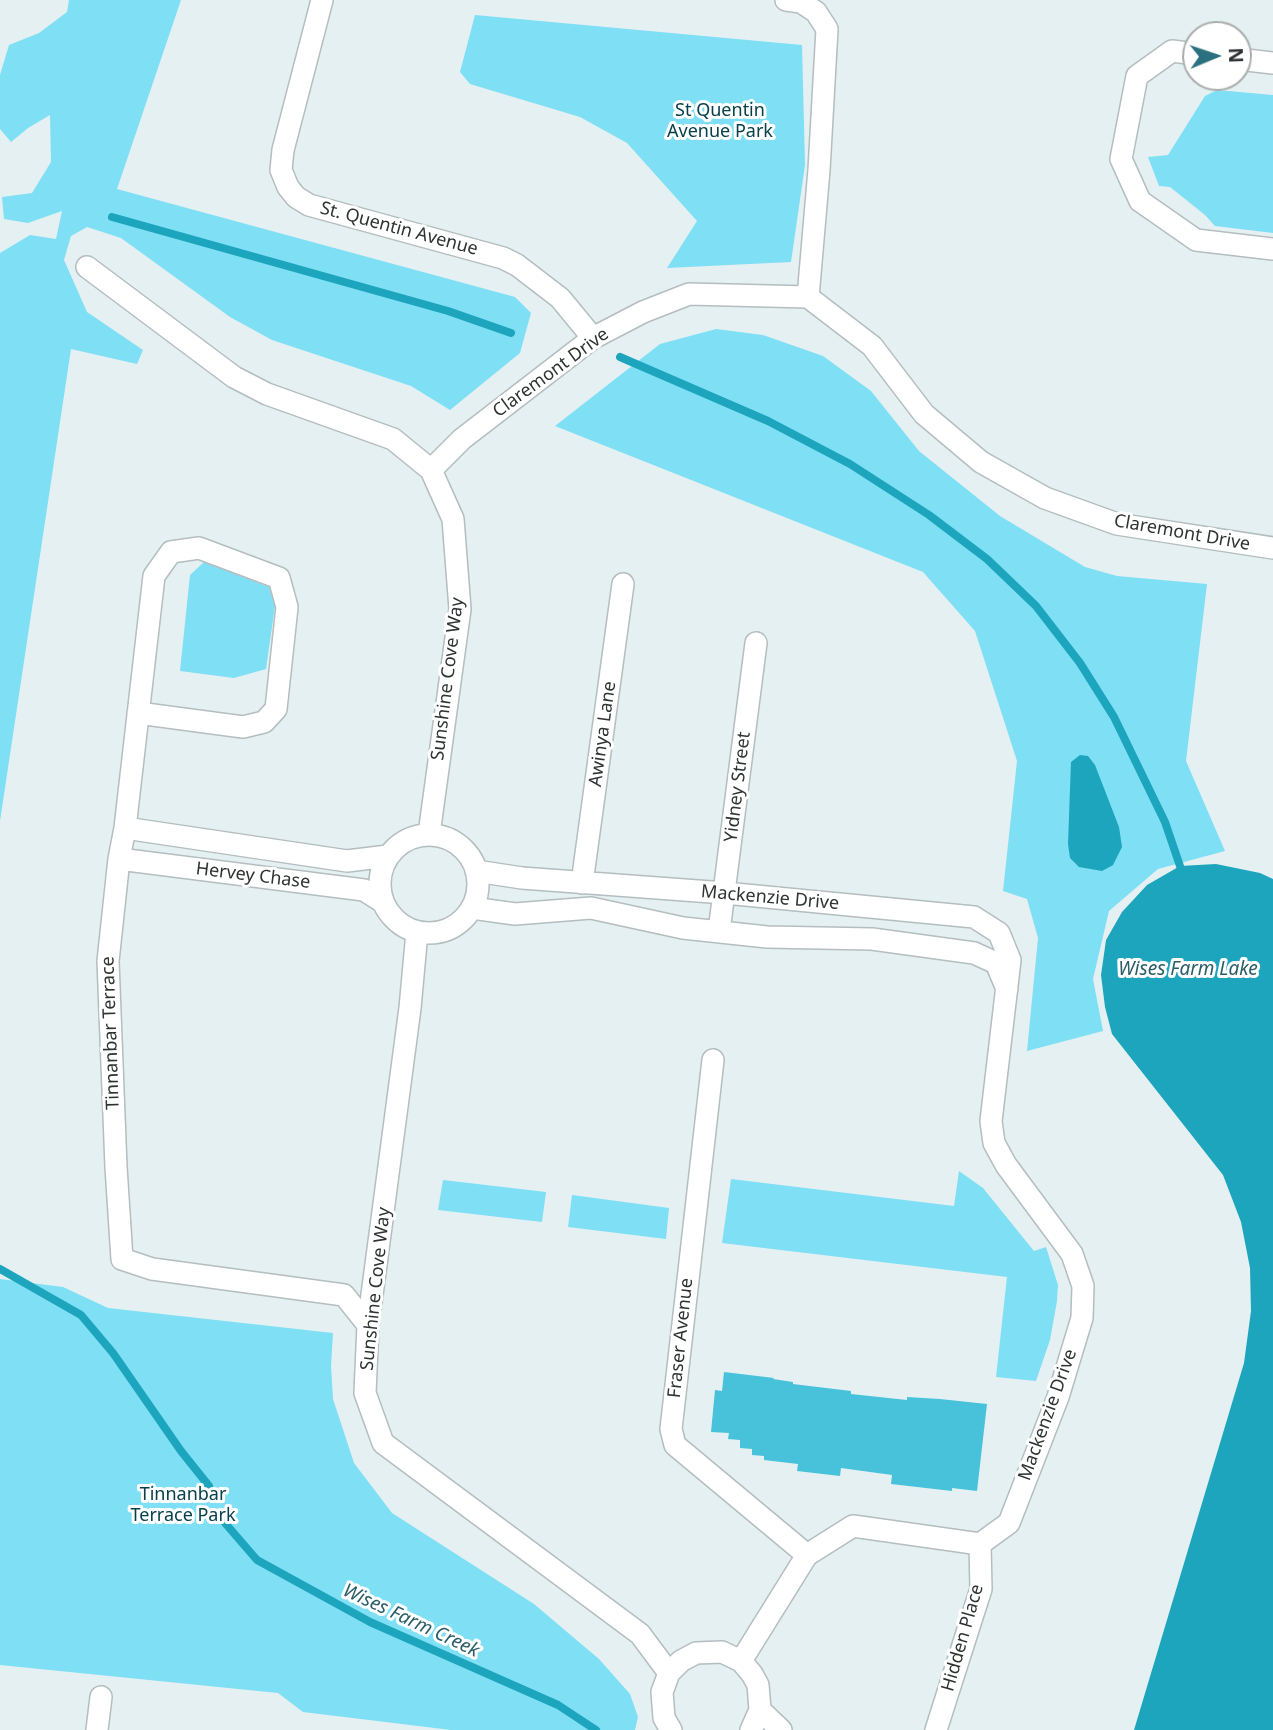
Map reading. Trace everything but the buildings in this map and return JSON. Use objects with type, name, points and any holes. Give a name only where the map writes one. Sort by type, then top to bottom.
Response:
[{"type":"street","name":"St. Quentin Avenue","points":[[322,0],[283,150],[281,170],[288,187],[296,197],[309,205],[503,258],[517,265],[560,298],[593,338]]},
{"type":"street","points":[[786,0],[801,2],[816,12],[827,29],[808,297]]},
{"type":"street","points":[[1182,52],[1172,51],[1137,76],[1121,159],[1140,201],[1196,240],[1273,249]]},
{"type":"street","points":[[1252,60],[1273,63]]},
{"type":"street","name":"Sunshine Cove Way","points":[[87,267],[234,377],[267,394],[393,439],[431,470],[453,519],[460,610],[429,834]]},
{"type":"street","name":"Claremont Drive","points":[[431,470],[462,439],[593,338],[643,312],[689,294],[808,297],[872,346],[924,414],[981,462],[1045,498],[1117,524],[1273,548]]},
{"type":"street","name":"Tinnanbar Terrace","points":[[138,713],[243,727],[264,722],[275,709],[287,607],[279,578],[200,548],[171,552],[154,576],[108,961],[122,1259],[152,1269],[344,1295],[368,1325]]},
{"type":"street","name":"Awinya Lane","points":[[582,883],[623,584]]},
{"type":"street","name":"Yidney Street","points":[[719,931],[756,643]]},
{"type":"street","name":"Hervey Chase","points":[[125,828],[347,861],[388,856]]},
{"type":"street","points":[[429,834],[446,837],[461,846],[472,860],[476,871],[478,887],[472,908],[461,921],[440,932],[417,932],[401,925],[388,912],[383,902],[380,879],[388,856],[409,838],[429,834]]},
{"type":"street","name":"Hervey Chase","points":[[119,859],[364,890],[383,902]]},
{"type":"street","name":"Mackenzie Drive","points":[[476,871],[522,878],[974,917],[999,933],[1010,960],[991,1121],[994,1143],[1006,1165],[1072,1254],[1083,1286],[1082,1318],[1058,1397],[1009,1523],[981,1544]]},
{"type":"street","name":"Mackenzie Drive","points":[[472,908],[515,914],[591,908],[683,928],[767,937],[872,939],[974,953],[996,963],[1008,991]]},
{"type":"street","name":"Sunshine Cove Way","points":[[417,932],[410,1008],[368,1325],[365,1393],[383,1443],[640,1634],[669,1673]]},
{"type":"street","name":"Fraser Avenue","points":[[713,1060],[671,1429],[675,1445],[807,1555]]},
{"type":"street","points":[[741,1661],[807,1555],[853,1526],[981,1544]]},
{"type":"street","name":"Hidden Place","points":[[936,1730],[981,1590],[981,1544]]},
{"type":"street","points":[[671,1730],[664,1718],[662,1692],[669,1673],[681,1661],[696,1653],[722,1652],[741,1661],[758,1685],[760,1710],[751,1730]]},
{"type":"street","points":[[97,1730],[101,1697]]},
{"type":"street","points":[[760,1710],[781,1730]]},
{"type":"green space","points":[[69,0],[181,0],[117,189],[515,297],[531,313],[520,353],[450,410],[411,386],[272,340],[230,317],[121,238],[87,227],[71,236],[64,260],[87,312],[143,350],[137,364],[71,349],[0,821],[0,253],[30,235],[56,239],[62,211],[28,223],[4,219],[2,197],[32,193],[51,162],[50,115],[11,142],[0,129],[0,75],[9,45],[39,33],[67,12]]},
{"type":"green space","name":"St Quentin Avenue Park","points":[[475,15],[802,45],[805,165],[791,262],[667,268],[697,221],[627,143],[580,117],[470,84],[460,72]]},
{"type":"green space","points":[[1215,91],[1273,95],[1273,233],[1215,226],[1170,187],[1159,186],[1148,157],[1168,155],[1205,96]]},
{"type":"green space","points":[[716,329],[763,335],[823,356],[871,391],[919,451],[1000,516],[1085,567],[1117,576],[1207,584],[1186,761],[1225,851],[1158,869],[1109,911],[1093,979],[1103,1031],[1027,1051],[1038,938],[1027,899],[1003,891],[1017,761],[975,631],[923,572],[555,426],[660,344]]},
{"type":"green space","points":[[204,562],[269,587],[275,606],[266,669],[234,678],[180,671],[190,575]]},
{"type":"green space","points":[[959,1171],[983,1188],[1034,1251],[1046,1247],[1058,1285],[1057,1301],[1050,1340],[1036,1381],[996,1377],[1007,1277],[722,1243],[731,1179],[954,1206]]},
{"type":"green space","points":[[443,1180],[546,1192],[542,1222],[438,1210]]},
{"type":"green space","points":[[572,1195],[669,1208],[666,1239],[568,1227]]},
{"type":"green space","name":"Tinnanbar Terrace Park","points":[[0,1279],[63,1287],[108,1308],[333,1333],[333,1399],[354,1463],[392,1513],[534,1604],[599,1659],[630,1694],[638,1717],[635,1730],[451,1730],[303,1712],[278,1693],[0,1665]]},
{"type":"water","points":[[1080,755],[1088,756],[1095,765],[1119,827],[1122,847],[1113,865],[1102,871],[1079,867],[1070,858],[1068,844],[1071,762]]},
{"type":"water","name":"Wises Farm Lake","points":[[1216,864],[1260,873],[1273,879],[1273,1730],[1134,1730],[1244,1363],[1251,1311],[1250,1268],[1241,1222],[1223,1175],[1112,1034],[1101,975],[1106,940],[1122,912],[1147,885],[1180,866]]},
{"type":"waterway","points":[[112,217],[448,311],[511,333]]},
{"type":"waterway","points":[[620,357],[768,421],[850,464],[929,515],[987,559],[1036,606],[1080,663],[1114,717],[1165,822],[1180,866]]},
{"type":"waterway","name":"Wises Farm Creek","points":[[0,1269],[81,1315],[113,1353],[181,1451],[209,1486]]},
{"type":"waterway","name":"Wises Farm Creek","points":[[225,1523],[257,1560],[370,1622],[558,1705],[596,1730]]}]
